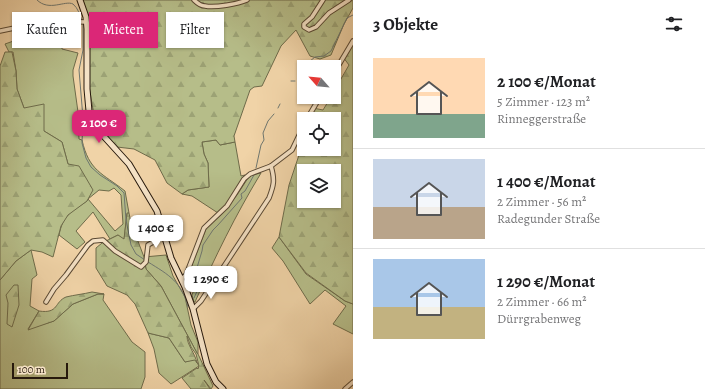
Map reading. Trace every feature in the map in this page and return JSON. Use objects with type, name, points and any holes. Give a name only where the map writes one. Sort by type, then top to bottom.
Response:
[{"type":"main road","points":[[80,0],[86,22],[86,89],[89,111],[99,131],[129,164],[157,211],[171,258],[193,309],[207,364],[216,382],[223,389]]},
{"type":"street","points":[[194,0],[198,4],[205,6],[238,3],[247,0]]},
{"type":"street","points":[[323,0],[312,17],[304,24],[306,30],[316,27],[329,12],[349,0]]},
{"type":"street","points":[[0,31],[48,21],[86,22]]},
{"type":"street","points":[[341,61],[353,41]]},
{"type":"street","points":[[181,279],[186,275],[199,237],[206,225],[227,206],[244,179],[250,174],[271,166],[292,150],[297,140]]},
{"type":"street","points":[[193,309],[201,302],[269,198],[274,185],[274,176],[271,166]]},
{"type":"street","points":[[46,302],[54,289],[88,245],[93,241],[103,240],[138,266],[143,266],[146,261],[148,245],[165,236]]},
{"type":"street","points":[[345,389],[353,382]]},
{"type":"green space","points":[[83,0],[353,0],[353,8],[344,24],[331,55],[320,59],[310,56],[296,30],[281,46],[262,86],[254,87],[250,90],[234,136],[235,142],[220,145],[216,140],[202,142],[204,154],[208,163],[209,187],[188,190],[182,194],[167,183],[155,160],[134,149],[117,147],[96,133],[102,132],[106,134],[116,126],[107,110],[94,115],[89,86],[89,48],[158,48],[158,12],[89,12],[89,22]]},
{"type":"green space","points":[[353,40],[353,304],[345,301],[306,273],[279,237],[289,185],[299,156],[341,156],[341,112],[311,112],[313,108],[323,110],[327,104],[341,104],[341,79],[349,65],[343,57]]},
{"type":"green space","points":[[12,42],[12,48],[62,48],[78,53],[73,70],[73,76],[78,112],[79,139],[82,140],[88,159],[93,165],[103,175],[125,191],[129,213],[127,214],[124,240],[118,235],[110,239],[93,212],[76,231],[85,242],[77,249],[59,235],[65,218],[72,211],[87,201],[88,198],[68,164],[62,142],[44,131],[24,108],[17,89],[13,52],[9,52],[5,44]],"holes":[[[114,188],[121,195],[123,224],[115,231],[88,199],[99,190],[109,191]]]},
{"type":"green space","points":[[5,52],[12,52],[16,71],[17,89],[24,108],[44,104],[44,131],[62,142],[68,164],[79,166],[93,190],[87,201],[68,215],[61,226],[53,257],[42,252],[31,250],[16,261],[0,280],[0,66]]},
{"type":"green space","points":[[216,140],[220,145],[235,142],[241,176],[245,175],[232,197],[218,213],[192,196],[182,194],[188,190],[209,187],[208,163],[204,154],[202,142]]},
{"type":"green space","points":[[261,173],[234,221],[194,302],[192,295],[196,284],[194,278],[188,275],[206,229],[211,222],[220,216],[237,195],[250,175]]},
{"type":"green space","points":[[127,213],[129,213],[131,223],[144,257],[146,269],[161,286],[198,354],[213,386],[211,389],[204,380],[210,389],[191,389],[182,378],[197,368],[198,369],[199,366],[196,354],[191,347],[187,336],[188,343],[197,363],[195,360],[185,362],[169,338],[148,333],[135,304],[127,295],[107,286],[96,268],[96,248],[102,243],[118,235],[124,239]]},
{"type":"green space","points":[[279,237],[306,274],[345,301],[353,304],[353,334],[333,324],[346,306],[325,290],[310,304],[283,261],[272,248]]},
{"type":"green space","points":[[31,250],[37,275],[32,279],[30,306],[39,311],[28,329],[54,321],[73,304],[98,294],[104,294],[103,300],[132,342],[145,352],[145,377],[141,389],[0,389],[0,280],[16,261]]},
{"type":"green space","points":[[166,255],[173,276],[185,297],[191,325],[198,342],[198,354],[161,286],[146,269],[144,257]]},
{"type":"green space","points":[[14,285],[18,285],[19,305],[12,327],[7,324],[8,303],[6,295]]},
{"type":"green space","points":[[92,292],[104,294],[98,294],[73,304],[54,321],[28,330],[39,311],[50,311],[66,297]]},
{"type":"green space","points":[[148,333],[169,338],[185,362],[195,359],[199,366],[171,384],[159,373],[154,349]]},
{"type":"waterway","points":[[37,0],[47,5],[66,3],[73,4],[78,10],[82,21]]},
{"type":"waterway","points":[[311,60],[315,57],[324,56],[331,51],[347,18],[353,15]]},
{"type":"waterway","points":[[83,24],[83,50],[79,70],[83,118],[82,143],[86,158],[91,167],[124,193],[126,220],[131,245],[136,254],[145,260]]},
{"type":"waterway","points":[[278,108],[280,104]]},
{"type":"waterway","points":[[256,168],[261,145],[264,140],[263,133],[268,121],[274,114]]},
{"type":"waterway","points":[[194,298],[199,287],[196,271],[203,245],[213,230],[242,198],[241,194],[245,191],[254,175]]},
{"type":"waterway","points":[[148,262],[174,280],[182,291],[188,307]]}]
